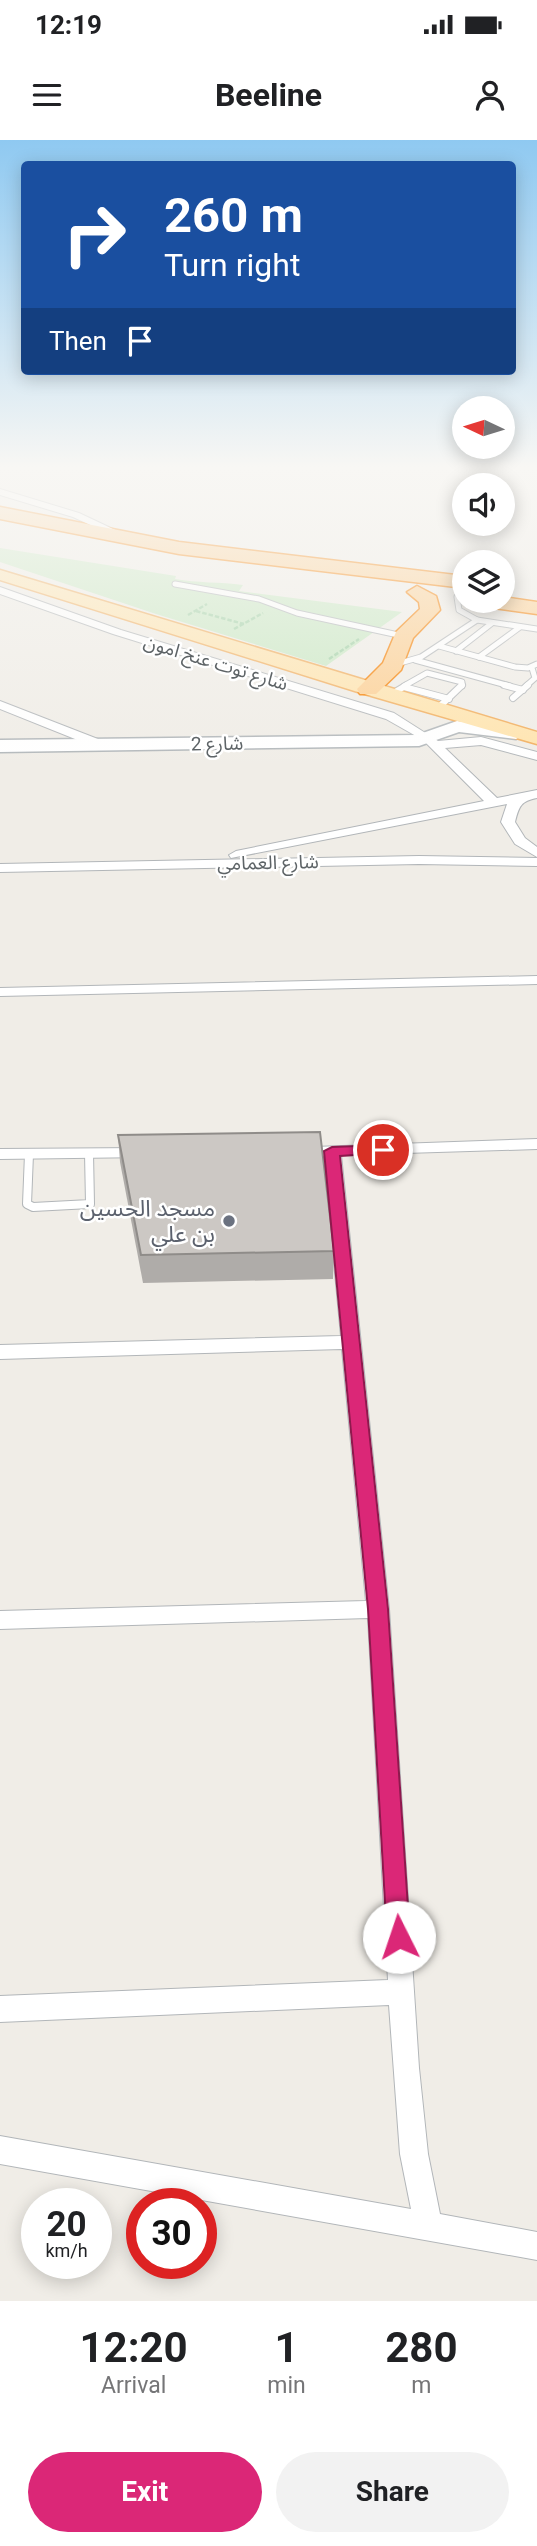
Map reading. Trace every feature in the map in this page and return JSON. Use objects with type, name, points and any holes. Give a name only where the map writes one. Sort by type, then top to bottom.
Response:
[{"type":"highway","points":[[214,567],[416,592],[452,593]]},
{"type":"highway","points":[[296,567],[452,592]]},
{"type":"highway","points":[[515,588],[537,591]]},
{"type":"highway","points":[[368,689],[393,665],[403,636],[432,607],[429,600],[416,592]]},
{"type":"highway","points":[[515,609],[537,608]]},
{"type":"main road","points":[[0,575],[368,689],[450,695],[531,736]]},
{"type":"street","name":"شارع توت عنخ امون","points":[[0,590],[117,632],[367,707],[411,726],[433,740],[492,801]]},
{"type":"street","points":[[450,695],[433,740],[481,741],[537,755]]},
{"type":"street","points":[[0,705],[99,744]]},
{"type":"street","name":"شارع 2","points":[[0,747],[433,740],[451,727],[464,726],[531,736]]},
{"type":"street","points":[[198,863],[530,794]]},
{"type":"street","points":[[530,794],[513,804],[508,822],[520,841],[537,853]]},
{"type":"street","name":"شارع العمامي","points":[[0,869],[418,860],[537,862]]},
{"type":"street","points":[[0,992],[537,980]]},
{"type":"street","points":[[305,1152],[537,1144]]},
{"type":"street","points":[[332,1151],[378,1609],[414,2154],[428,2225]]},
{"type":"street","points":[[0,1154],[160,1153]]},
{"type":"street","points":[[0,1352],[352,1342]]},
{"type":"street","points":[[0,1620],[378,1609]]},
{"type":"street","points":[[0,2009],[402,1992]]},
{"type":"street","points":[[0,2150],[537,2246]]},
{"type":"lane","points":[[176,584],[277,605],[293,612],[370,631],[403,636]]},
{"type":"lane","points":[[393,665],[415,660],[439,646],[475,613]]},
{"type":"lane","points":[[481,613],[492,623],[537,629]]},
{"type":"lane","points":[[456,651],[492,623]]},
{"type":"lane","points":[[479,657],[520,627]]},
{"type":"lane","points":[[439,646],[515,667],[534,666],[537,675],[513,698]]},
{"type":"lane","points":[[415,660],[523,690]]},
{"type":"lane","points":[[397,691],[418,681],[424,674],[436,674],[462,682],[450,695]]},
{"type":"lane","points":[[29,1154],[27,1204],[33,1207],[90,1204],[89,1153]]},
{"type":"path","points":[[180,619],[226,593]]},
{"type":"path","points":[[227,633],[277,605]]},
{"type":"path","points":[[195,610],[244,624]]},
{"type":"green space","points":[[15,567],[118,567],[176,576],[175,579],[243,585],[239,591],[402,612],[326,666]]},
{"type":"building","name":"مسجد الحسين بن علي","points":[[320,1132],[334,1251],[141,1255],[118,1135]]},
{"type":"place","name":"مسجد الحسين بن علي","points":[[229,1221]]},
{"type":"route","points":[[383,1150],[332,1151],[378,1609],[399,1937]]}]
